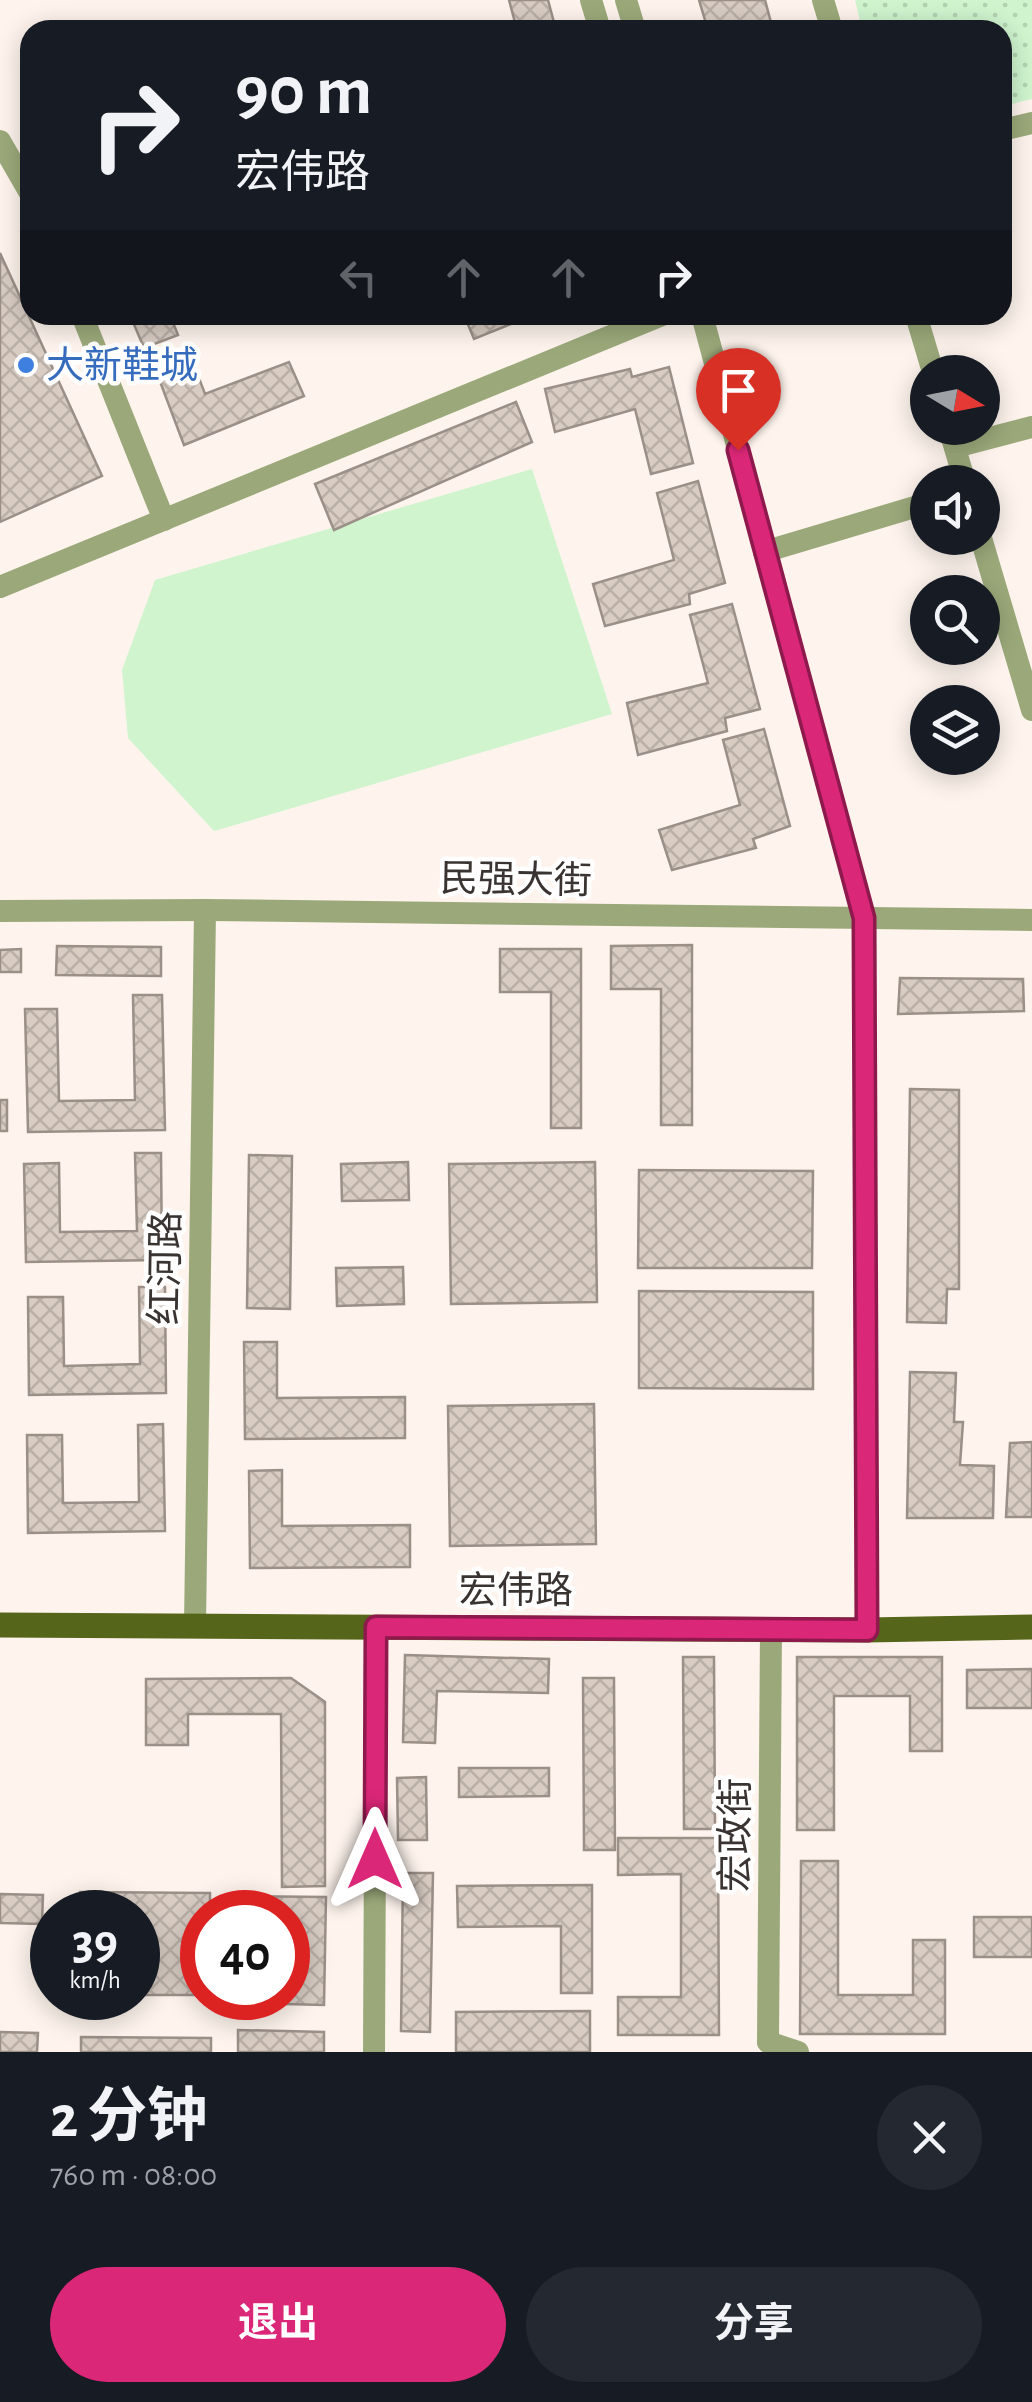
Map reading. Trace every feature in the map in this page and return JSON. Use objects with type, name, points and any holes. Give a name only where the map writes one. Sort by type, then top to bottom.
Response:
[{"type":"main road","name":"宏伟路","points":[[0,1625],[867,1630],[1032,1627]]},
{"type":"street","points":[[0,141],[20,176]]},
{"type":"street","points":[[86,325],[164,520]]},
{"type":"street","points":[[0,587],[638,325]]},
{"type":"street","points":[[705,325],[864,918],[867,1630]]},
{"type":"street","points":[[919,325],[928,355]]},
{"type":"street","points":[[1000,431],[1032,427]]},
{"type":"street","points":[[764,552],[910,507]]},
{"type":"street","points":[[986,555],[1032,710]]},
{"type":"street","name":"红河路","points":[[196,1626],[205,910]]},
{"type":"street","name":"民强大街","points":[[0,911],[1032,920]]},
{"type":"street","points":[[374,2052],[376,1627]]},
{"type":"street","name":"宏政街","points":[[759,2047],[771,1629]]},
{"type":"street","points":[[759,2047],[798,2052]]},
{"type":"green space","points":[[855,0],[1032,0],[1032,99],[1012,104],[1012,20],[860,20]]},
{"type":"green space","points":[[532,469],[612,714],[214,831],[128,738],[122,670],[155,580]]},
{"type":"building","points":[[509,0],[548,0],[553,20],[514,20]]},
{"type":"building","points":[[699,0],[765,0],[770,20],[705,20]]},
{"type":"building","name":"大新鞋城","points":[[0,253],[20,297],[20,325],[33,325],[102,476],[0,522]]},
{"type":"building","points":[[134,325],[174,325],[178,335],[144,348]]},
{"type":"building","points":[[468,325],[508,325],[474,339]]},
{"type":"building","points":[[191,357],[205,394],[289,362],[304,396],[184,445],[156,371]]},
{"type":"building","points":[[669,367],[693,463],[651,474],[635,409],[555,432],[545,389],[630,369],[632,377]]},
{"type":"building","points":[[516,402],[532,442],[334,530],[315,484]]},
{"type":"building","points":[[698,481],[725,583],[689,594],[690,604],[605,626],[593,584],[674,560],[657,493]]},
{"type":"building","points":[[732,604],[760,709],[725,718],[727,731],[638,755],[627,703],[708,683],[690,615]]},
{"type":"building","points":[[764,729],[790,826],[753,839],[756,848],[672,870],[659,830],[740,805],[723,740]]},
{"type":"building","points":[[692,945],[692,1125],[661,1125],[661,989],[611,989],[611,946]]},
{"type":"building","points":[[57,946],[161,947],[161,976],[56,975]]},
{"type":"building","points":[[21,949],[21,972],[0,972],[0,950]]},
{"type":"building","points":[[500,949],[581,949],[581,1128],[551,1128],[551,992],[500,992]]},
{"type":"building","points":[[900,978],[1023,979],[1024,1011],[898,1014]]},
{"type":"building","points":[[133,995],[162,995],[165,1130],[28,1132],[25,1009],[57,1009],[59,1101],[135,1100]]},
{"type":"building","points":[[910,1089],[959,1090],[959,1289],[947,1289],[946,1323],[907,1322]]},
{"type":"building","points":[[0,1100],[7,1100],[7,1131],[0,1131]]},
{"type":"building","points":[[135,1153],[161,1153],[162,1260],[26,1262],[24,1164],[59,1163],[60,1232],[137,1231]]},
{"type":"building","points":[[249,1155],[292,1156],[290,1309],[247,1308]]},
{"type":"building","points":[[408,1162],[409,1200],[342,1201],[341,1164]]},
{"type":"building","points":[[595,1162],[597,1302],[451,1304],[449,1164]]},
{"type":"building","points":[[639,1170],[813,1171],[812,1268],[638,1268]]},
{"type":"building","points":[[403,1267],[404,1304],[337,1306],[336,1268]]},
{"type":"building","points":[[139,1287],[165,1287],[166,1393],[29,1395],[28,1297],[63,1297],[64,1366],[140,1364]]},
{"type":"building","points":[[639,1291],[813,1292],[813,1389],[639,1388]]},
{"type":"building","points":[[244,1342],[277,1342],[277,1398],[405,1397],[405,1438],[245,1439]]},
{"type":"building","points":[[910,1372],[956,1373],[954,1422],[963,1422],[960,1465],[994,1466],[993,1518],[907,1518]]},
{"type":"building","points":[[594,1404],[596,1544],[450,1546],[448,1406]]},
{"type":"building","points":[[163,1424],[165,1531],[28,1533],[27,1435],[62,1435],[63,1503],[139,1502],[138,1425]]},
{"type":"building","points":[[1032,1442],[1032,1517],[1006,1517],[1010,1443]]},
{"type":"building","points":[[282,1470],[282,1526],[410,1525],[410,1567],[250,1568],[249,1471]]},
{"type":"building","points":[[405,1655],[549,1659],[548,1693],[437,1691],[435,1743],[403,1742]]},
{"type":"building","points":[[683,1657],[714,1657],[715,1829],[684,1829]]},
{"type":"building","points":[[797,1657],[942,1657],[942,1751],[910,1751],[910,1696],[834,1696],[834,1830],[797,1830]]},
{"type":"building","points":[[1032,1669],[1032,1708],[967,1708],[967,1670]]},
{"type":"building","points":[[291,1678],[325,1702],[325,1886],[282,1887],[281,1714],[188,1714],[188,1745],[146,1745],[146,1679]]},
{"type":"building","points":[[583,1678],[614,1678],[615,1850],[584,1850]]},
{"type":"building","points":[[459,1768],[549,1768],[549,1796],[459,1797]]},
{"type":"building","points":[[426,1777],[427,1840],[398,1840],[397,1778]]},
{"type":"building","points":[[618,1838],[718,1838],[719,2035],[618,2035],[618,1997],[681,1997],[681,1874],[618,1875]]},
{"type":"building","points":[[801,1861],[838,1861],[838,1995],[913,1995],[913,1940],[945,1940],[945,2034],[800,2034]]},
{"type":"building","points":[[403,1873],[433,1873],[430,2032],[401,2031]]},
{"type":"building","points":[[592,1885],[592,1993],[561,1993],[561,1926],[458,1927],[457,1886]]},
{"type":"building","points":[[160,1893],[180,1893],[180,1995],[160,1995]]},
{"type":"building","points":[[0,1894],[30,1895],[30,1924],[0,1923]]},
{"type":"building","points":[[310,1897],[326,1897],[324,2005],[310,2005]]},
{"type":"building","points":[[974,1917],[1032,1917],[1032,1957],[974,1957]]},
{"type":"building","points":[[590,2011],[590,2052],[456,2052],[456,2012]]},
{"type":"building","points":[[238,2030],[324,2032],[324,2052],[238,2052]]},
{"type":"building","points":[[0,2032],[38,2033],[37,2052],[0,2052]]},
{"type":"building","points":[[81,2037],[211,2038],[211,2052],[81,2052]]},
{"type":"place","name":"大新鞋城","points":[[26,365]]},
{"type":"route","points":[[375,1859],[376,1627],[867,1630],[864,918],[738,450]]}]
